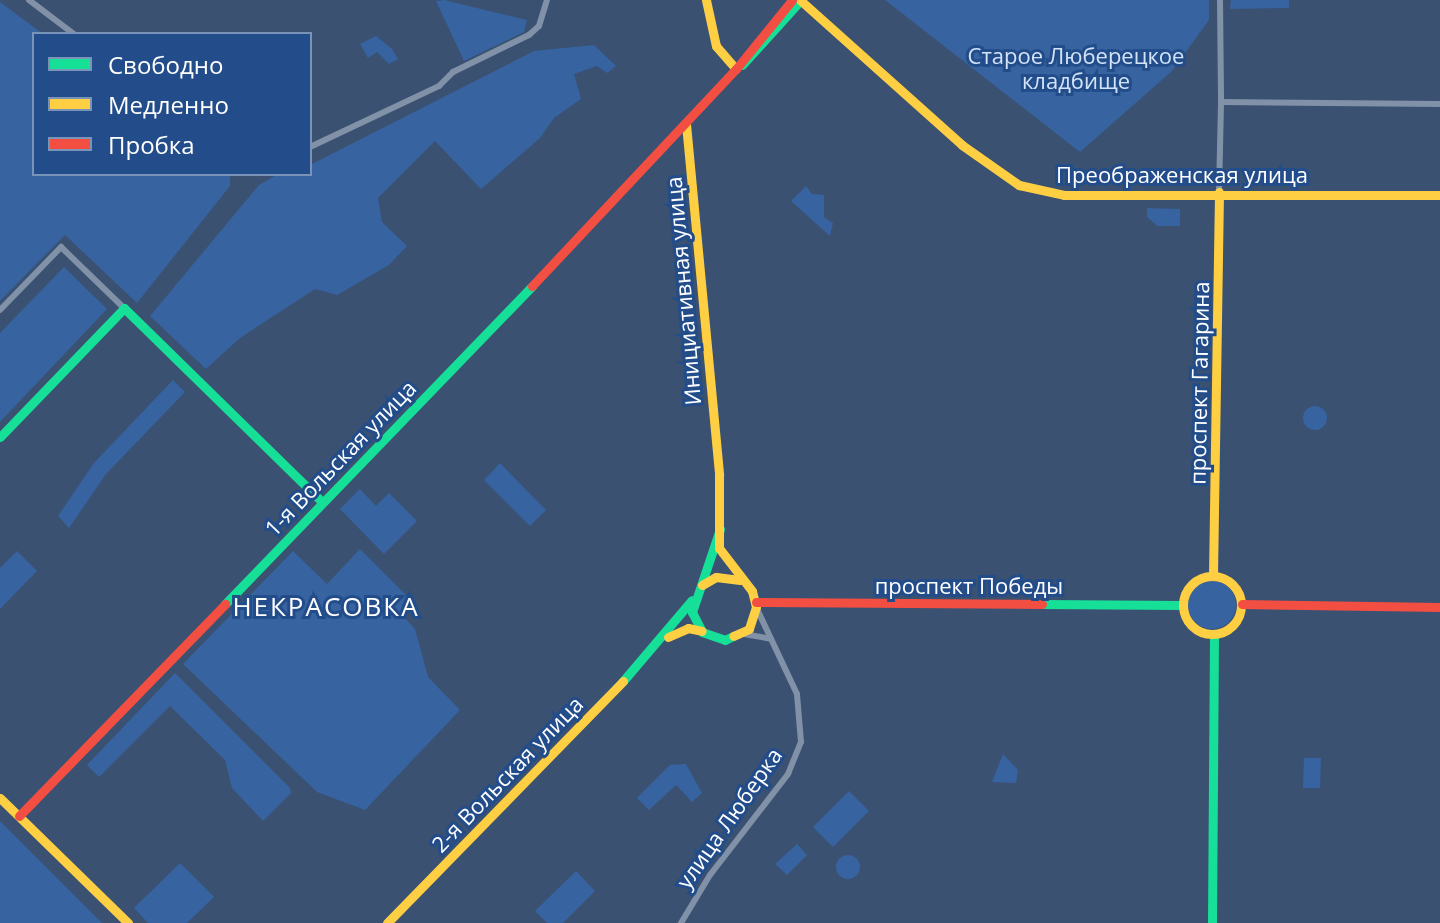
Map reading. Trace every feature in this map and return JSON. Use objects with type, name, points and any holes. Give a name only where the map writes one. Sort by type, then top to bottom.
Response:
[{"type":"street","points":[[29,0],[71,32]]},
{"type":"street","points":[[312,146],[439,86],[453,72],[529,35],[539,26],[547,0]]},
{"type":"street","points":[[706,0],[716,46],[736,69]]},
{"type":"street","points":[[736,69],[792,0]]},
{"type":"street","points":[[686,124],[801,0]]},
{"type":"street","name":"Преображенская улица","points":[[801,0],[962,145],[1019,185],[1064,195],[1219,192],[1440,195]]},
{"type":"street","points":[[1219,192],[1220,0]]},
{"type":"street","points":[[1221,102],[1440,104]]},
{"type":"street","name":"1-я Вольская улица","points":[[19,816],[686,124]]},
{"type":"street","name":"Инициативная улица","points":[[686,124],[719,475],[721,554],[747,585],[756,605]]},
{"type":"street","name":"проспект Гагарина","points":[[1213,575],[1219,192]]},
{"type":"street","points":[[0,310],[61,247],[322,502]]},
{"type":"street","points":[[0,437],[124,308]]},
{"type":"street","name":"Инициативная улица","points":[[697,592],[720,529]]},
{"type":"street","points":[[1213,575],[1236,587],[1242,604],[1237,621],[1214,634],[1188,623],[1182,605],[1191,583],[1213,575]]},
{"type":"street","points":[[747,585],[725,576],[697,592],[692,612],[702,632],[725,640],[757,632],[774,641]]},
{"type":"street","name":"2-я Вольская улица","points":[[387,923],[653,650],[697,592]]},
{"type":"street","points":[[1242,604],[1440,607]]},
{"type":"street","points":[[742,634],[753,623],[756,605]]},
{"type":"street","name":"проспект Победы","points":[[756,605],[1182,605]]},
{"type":"street","name":"улица Люберка","points":[[681,923],[795,759],[801,708],[756,605]]},
{"type":"street","name":"2-я Вольская улица","points":[[653,650],[682,629],[702,632]]},
{"type":"street","points":[[1212,923],[1214,634]]},
{"type":"street","points":[[0,798],[128,923]]},
{"type":"green space","points":[[444,0],[527,20],[524,32],[464,61],[436,1]]},
{"type":"green space","name":"Старое Люберецкое кладбище","points":[[885,0],[1209,0],[1209,20],[1172,71],[1080,152]]},
{"type":"green space","points":[[1231,0],[1289,0],[1289,8],[1230,9]]},
{"type":"green space","points":[[0,2],[40,32],[32,32],[32,176],[230,176],[230,186],[137,303],[65,235],[0,301]]},
{"type":"green space","points":[[376,36],[392,49],[398,59],[389,64],[377,52],[368,58],[360,44]]},
{"type":"green space","points":[[594,45],[616,66],[607,73],[597,66],[574,74],[581,99],[554,118],[540,138],[481,189],[435,141],[378,198],[382,222],[407,246],[389,265],[337,295],[315,289],[240,338],[206,369],[150,316],[259,185],[275,176],[312,176],[312,164],[534,51]]},
{"type":"green space","points":[[806,186],[812,194],[824,195],[824,217],[833,223],[830,236],[791,201]]},
{"type":"green space","points":[[1147,208],[1180,209],[1180,226],[1157,226],[1147,217]]},
{"type":"green space","points":[[64,267],[107,309],[0,422],[0,333]]},
{"type":"green space","points":[[173,380],[185,392],[106,474],[69,528],[58,516],[94,463]]},
{"type":"green space","points":[[1315,406],[1326,413],[1327,418],[1320,429],[1315,430],[1304,423],[1303,418],[1310,407]]},
{"type":"green space","points":[[500,463],[546,510],[530,526],[484,480]]},
{"type":"green space","points":[[360,489],[376,506],[389,493],[417,521],[384,554],[340,509]]},
{"type":"green space","points":[[360,549],[411,600],[405,618],[415,629],[428,677],[460,710],[365,810],[317,792],[183,664],[293,551],[327,584]]},
{"type":"green space","points":[[17,551],[37,571],[0,609],[0,568]]},
{"type":"green space","points":[[1212,581],[1229,588],[1236,605],[1229,622],[1212,629],[1195,622],[1188,605],[1195,588]]},
{"type":"green space","points":[[175,673],[290,788],[291,793],[263,821],[232,788],[225,760],[170,706],[99,777],[87,765]]},
{"type":"green space","points":[[1003,754],[1018,770],[1016,783],[992,782]]},
{"type":"green space","points":[[1304,758],[1321,758],[1320,788],[1303,788]]},
{"type":"green space","points":[[686,764],[702,793],[692,802],[676,785],[649,810],[637,798],[670,765]]},
{"type":"green space","points":[[849,791],[869,811],[833,847],[813,827]]},
{"type":"green space","points":[[0,821],[102,923],[0,923]]},
{"type":"green space","points":[[797,844],[807,855],[787,875],[775,864]]},
{"type":"green space","points":[[848,855],[856,859],[860,867],[856,875],[848,879],[840,875],[836,867],[840,859]]},
{"type":"green space","points":[[180,863],[214,897],[187,923],[148,923],[134,908]]},
{"type":"green space","points":[[576,871],[595,891],[563,923],[547,923],[535,911]]},
{"type":"traffic: fast","points":[[742,65],[801,0]]},
{"type":"traffic: fast","points":[[225,604],[532,286]]},
{"type":"traffic: fast","points":[[0,437],[124,308],[322,502]]},
{"type":"traffic: fast","points":[[720,529],[692,612],[702,632],[725,640],[733,636]]},
{"type":"traffic: fast","points":[[623,681],[692,600]]},
{"type":"traffic: fast","points":[[1042,604],[1182,605]]},
{"type":"traffic: fast","points":[[1212,923],[1214,634]]},
{"type":"traffic: slow","points":[[706,0],[716,46],[736,69]]},
{"type":"traffic: slow","points":[[800,0],[962,145],[1019,185],[1064,195],[1440,195]]},
{"type":"traffic: slow","points":[[686,124],[719,475],[719,548],[752,591],[756,607],[749,629],[733,636]]},
{"type":"traffic: slow","points":[[1213,575],[1219,192]]},
{"type":"traffic: slow","points":[[1212,576],[1233,584],[1241,605],[1233,626],[1212,634],[1191,626],[1183,605],[1191,584],[1212,576]]},
{"type":"traffic: slow","points":[[702,585],[716,577],[740,580]]},
{"type":"traffic: slow","points":[[668,637],[688,628],[702,631]]},
{"type":"traffic: slow","points":[[387,923],[623,681]]},
{"type":"traffic: slow","points":[[0,798],[128,923]]},
{"type":"traffic: jam","points":[[532,286],[736,69],[792,0]]},
{"type":"traffic: jam","points":[[756,602],[1042,604]]},
{"type":"traffic: jam","points":[[19,816],[225,604]]},
{"type":"traffic: jam","points":[[1242,604],[1440,607]]},
{"type":"district","name":"НЕКРАСОВКА","points":[[326,607]]}]
